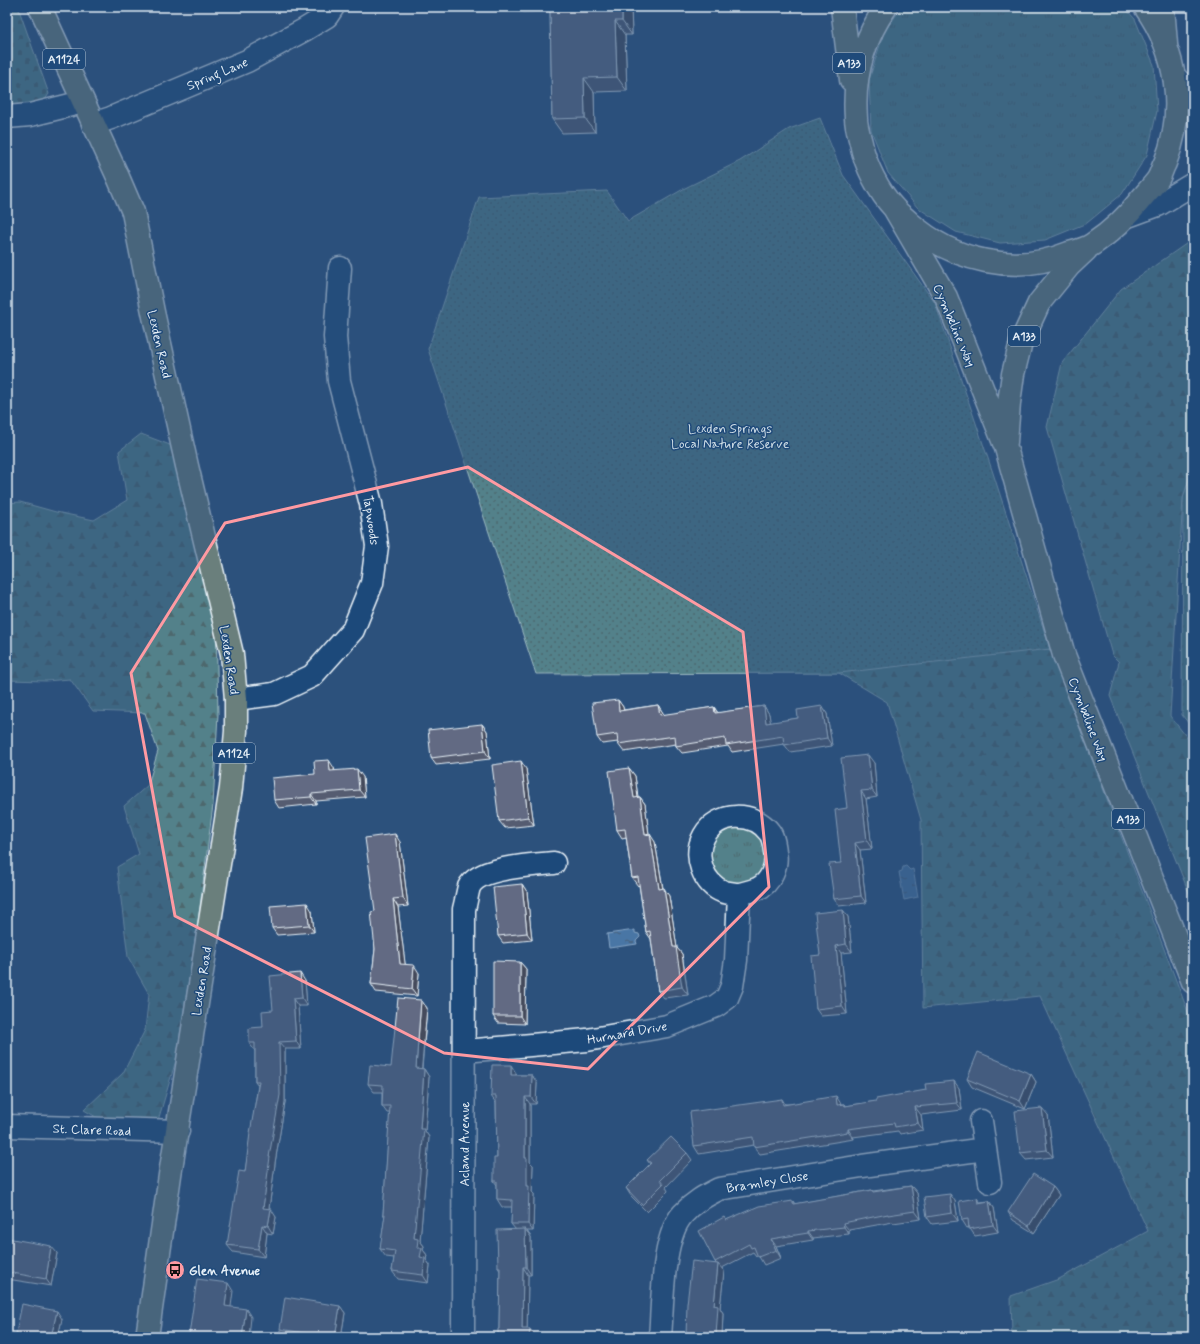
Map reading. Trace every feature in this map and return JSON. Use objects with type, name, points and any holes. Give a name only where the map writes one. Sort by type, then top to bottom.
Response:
[{"type":"main road","name":"Lexden Road","points":[[40,7],[133,212],[154,320],[232,654],[236,699],[236,731],[231,788],[146,1337]]},
{"type":"main road","name":"A133","points":[[842,7],[856,119]]},
{"type":"main road","points":[[886,7],[870,34],[861,60],[856,86],[856,119],[863,153],[875,181],[894,208],[924,235],[952,251],[978,259],[999,263],[1028,264],[1055,259],[1092,245],[1128,216],[1158,179],[1170,150],[1176,118],[1175,77],[1166,44],[1163,7]]},
{"type":"main road","points":[[1145,7],[1155,22],[1166,44]]},
{"type":"main road","name":"Cymbeline Way","points":[[894,208],[946,297],[1006,448],[1064,655],[1193,982]]},
{"type":"main road","name":"Cymbeline Way","points":[[1006,448],[1009,403],[1013,374],[1021,342],[1039,303],[1069,266],[1092,245]]},
{"type":"street","name":"Spring Lane","points":[[93,124],[111,118],[247,61],[321,20],[333,7]]},
{"type":"street","points":[[1175,77],[1193,96]]},
{"type":"street","points":[[7,117],[30,115],[83,102]]},
{"type":"street","points":[[1128,216],[1158,206],[1193,184]]},
{"type":"street","name":"Tapwoods","points":[[236,699],[274,694],[312,676],[353,630],[372,583],[377,546],[372,504],[339,381],[335,337],[340,268]]},
{"type":"street","name":"Acland Avenue","points":[[463,1337],[465,1051],[464,909],[470,886],[480,876],[494,870],[554,863]]},
{"type":"street","name":"Hurnard Drive","points":[[465,1051],[587,1040],[667,1026],[716,1006],[727,998],[732,986],[736,960],[739,894]]},
{"type":"street","points":[[981,1121],[990,1182]]},
{"type":"street","name":"St. Clare Road","points":[[7,1126],[178,1131]]},
{"type":"street","name":"Bramley Close","points":[[660,1337],[666,1259],[672,1234],[682,1215],[698,1200],[719,1189],[862,1166],[985,1149]]},
{"type":"highlighted area","points":[[468,467],[743,632],[769,887],[588,1069],[444,1053],[175,916],[131,673],[225,523]]},
{"type":"green space","points":[[7,7],[18,7],[49,94],[44,101],[7,110]]},
{"type":"green space","points":[[902,7],[1124,7],[1135,19],[1154,65],[1157,111],[1147,155],[1122,194],[1087,223],[1045,240],[1000,243],[956,232],[918,208],[888,173],[871,130],[869,80],[884,32]]},
{"type":"green space","name":"Lexden Springs Local Nature Reserve","points":[[820,118],[843,175],[935,303],[993,473],[1050,649],[839,673],[536,674],[428,349],[479,197],[607,191],[628,221],[685,188],[740,161],[789,129]]},
{"type":"green space","points":[[1193,239],[1193,465],[1183,498],[1170,716],[1193,745],[1193,903],[1110,696],[1119,662],[1112,655],[1047,427],[1062,363],[1121,289]]},
{"type":"green space","points":[[141,434],[170,445],[188,503],[216,622],[218,714],[213,805],[198,922],[176,1060],[157,1124],[110,1125],[84,1110],[123,1073],[145,1030],[149,994],[128,957],[117,867],[139,854],[124,806],[148,785],[158,751],[145,713],[93,711],[70,679],[46,681],[7,680],[7,503],[20,502],[56,512],[94,520],[127,500],[119,451]]},
{"type":"green space","points":[[1193,465],[1193,729],[1182,715],[1183,498]]},
{"type":"green space","points":[[1050,649],[1193,1025],[1193,1337],[1012,1337],[1011,1296],[1059,1279],[1148,1231],[1040,996],[923,1008],[921,820],[887,702],[839,673],[738,673]]},
{"type":"green space","points":[[733,823],[762,832],[771,861],[750,887],[717,881],[706,851],[709,841]]},
{"type":"water","points":[[906,866],[910,870],[913,869],[918,897],[904,900],[899,872]]},
{"type":"water","points":[[635,930],[635,933],[639,934],[640,937],[636,941],[637,944],[609,948],[607,934]]},
{"type":"building","points":[[550,7],[622,7],[622,21],[615,21],[617,77],[584,78],[585,118],[552,119]]},
{"type":"building","points":[[618,700],[619,711],[658,705],[660,715],[714,707],[715,713],[764,706],[766,723],[798,718],[797,710],[822,706],[827,738],[784,745],[783,736],[726,745],[725,738],[676,746],[675,736],[618,744],[617,734],[597,737],[592,703]]},
{"type":"building","points":[[482,724],[485,751],[431,758],[428,730]]},
{"type":"building","points":[[868,755],[872,790],[861,791],[867,841],[855,843],[861,896],[834,899],[829,864],[841,863],[835,810],[847,808],[841,758]]},
{"type":"building","points":[[329,760],[330,771],[357,769],[359,790],[311,794],[311,797],[274,800],[272,778],[315,774],[314,761]]},
{"type":"building","points":[[521,761],[528,817],[499,821],[492,765]]},
{"type":"building","points":[[629,768],[634,798],[640,797],[645,835],[650,834],[659,889],[664,888],[673,947],[676,947],[682,987],[658,991],[650,931],[646,932],[638,877],[632,878],[625,829],[617,830],[609,771]]},
{"type":"building","points":[[395,834],[403,898],[393,899],[400,964],[414,965],[412,989],[371,984],[375,949],[371,912],[375,911],[365,838]]},
{"type":"building","points":[[522,884],[527,933],[498,936],[493,887]]},
{"type":"building","points":[[307,903],[309,925],[272,928],[270,906]]},
{"type":"building","points":[[843,910],[846,944],[836,946],[842,1006],[816,1009],[811,956],[820,955],[815,913]]},
{"type":"building","points":[[493,961],[520,962],[520,1016],[493,1016]]},
{"type":"building","points":[[300,973],[302,998],[293,999],[296,1041],[279,1042],[280,1095],[269,1157],[263,1208],[271,1209],[268,1226],[262,1225],[258,1249],[227,1245],[239,1171],[245,1172],[259,1081],[255,1081],[255,1043],[249,1043],[249,1028],[263,1027],[262,1011],[273,1010],[270,976]]},
{"type":"building","points":[[398,998],[421,1000],[416,1068],[424,1069],[420,1129],[424,1129],[414,1238],[418,1239],[417,1248],[422,1248],[420,1257],[425,1258],[423,1275],[392,1271],[395,1251],[380,1249],[385,1214],[383,1214],[390,1106],[382,1106],[383,1085],[368,1084],[370,1065],[391,1067]]},
{"type":"building","points":[[978,1052],[1031,1074],[1020,1101],[967,1079]]},
{"type":"building","points":[[492,1065],[511,1065],[511,1075],[532,1075],[531,1097],[525,1097],[525,1158],[527,1158],[527,1186],[529,1186],[528,1224],[511,1224],[512,1200],[497,1199],[497,1181],[494,1181],[494,1158],[497,1158],[496,1096],[491,1096]]},
{"type":"building","points":[[954,1081],[957,1103],[915,1107],[918,1123],[895,1127],[894,1123],[848,1129],[848,1132],[754,1147],[753,1137],[694,1146],[690,1112],[782,1099],[783,1105],[836,1096],[837,1105],[844,1104],[845,1106],[926,1090],[925,1084]]},
{"type":"building","points":[[1042,1108],[1047,1150],[1020,1153],[1015,1111]]},
{"type":"building","points":[[671,1137],[687,1153],[660,1180],[663,1184],[642,1205],[626,1188],[651,1163],[647,1160]]},
{"type":"building","points":[[1033,1174],[1053,1187],[1029,1226],[1008,1212]]},
{"type":"building","points":[[911,1186],[915,1211],[888,1214],[843,1223],[844,1227],[808,1231],[808,1233],[771,1239],[776,1250],[758,1257],[754,1247],[751,1248],[749,1244],[715,1262],[699,1231],[724,1217],[726,1220],[759,1206],[793,1201],[793,1204],[872,1190],[873,1192]]},
{"type":"building","points":[[950,1194],[952,1213],[927,1217],[924,1197]]},
{"type":"building","points":[[977,1198],[978,1203],[989,1201],[993,1225],[969,1229],[968,1219],[962,1220],[959,1201]]},
{"type":"building","points":[[525,1229],[526,1267],[523,1267],[522,1329],[530,1329],[529,1337],[498,1337],[500,1267],[498,1267],[497,1230]]},
{"type":"building","points":[[7,1238],[51,1246],[46,1279],[7,1272]]},
{"type":"building","points":[[692,1261],[718,1264],[714,1305],[718,1306],[716,1336],[686,1337],[687,1304]]},
{"type":"building","points":[[197,1279],[228,1283],[225,1306],[246,1309],[242,1337],[201,1337],[189,1335]]},
{"type":"building","points":[[285,1297],[340,1306],[335,1337],[280,1329]]},
{"type":"building","points":[[22,1304],[57,1311],[51,1337],[36,1337],[16,1333]]},
{"type":"building","points":[[358,1332],[395,1337],[358,1337]]},
{"type":"place","name":"Glen Avenue","points":[[175,1270]]}]
